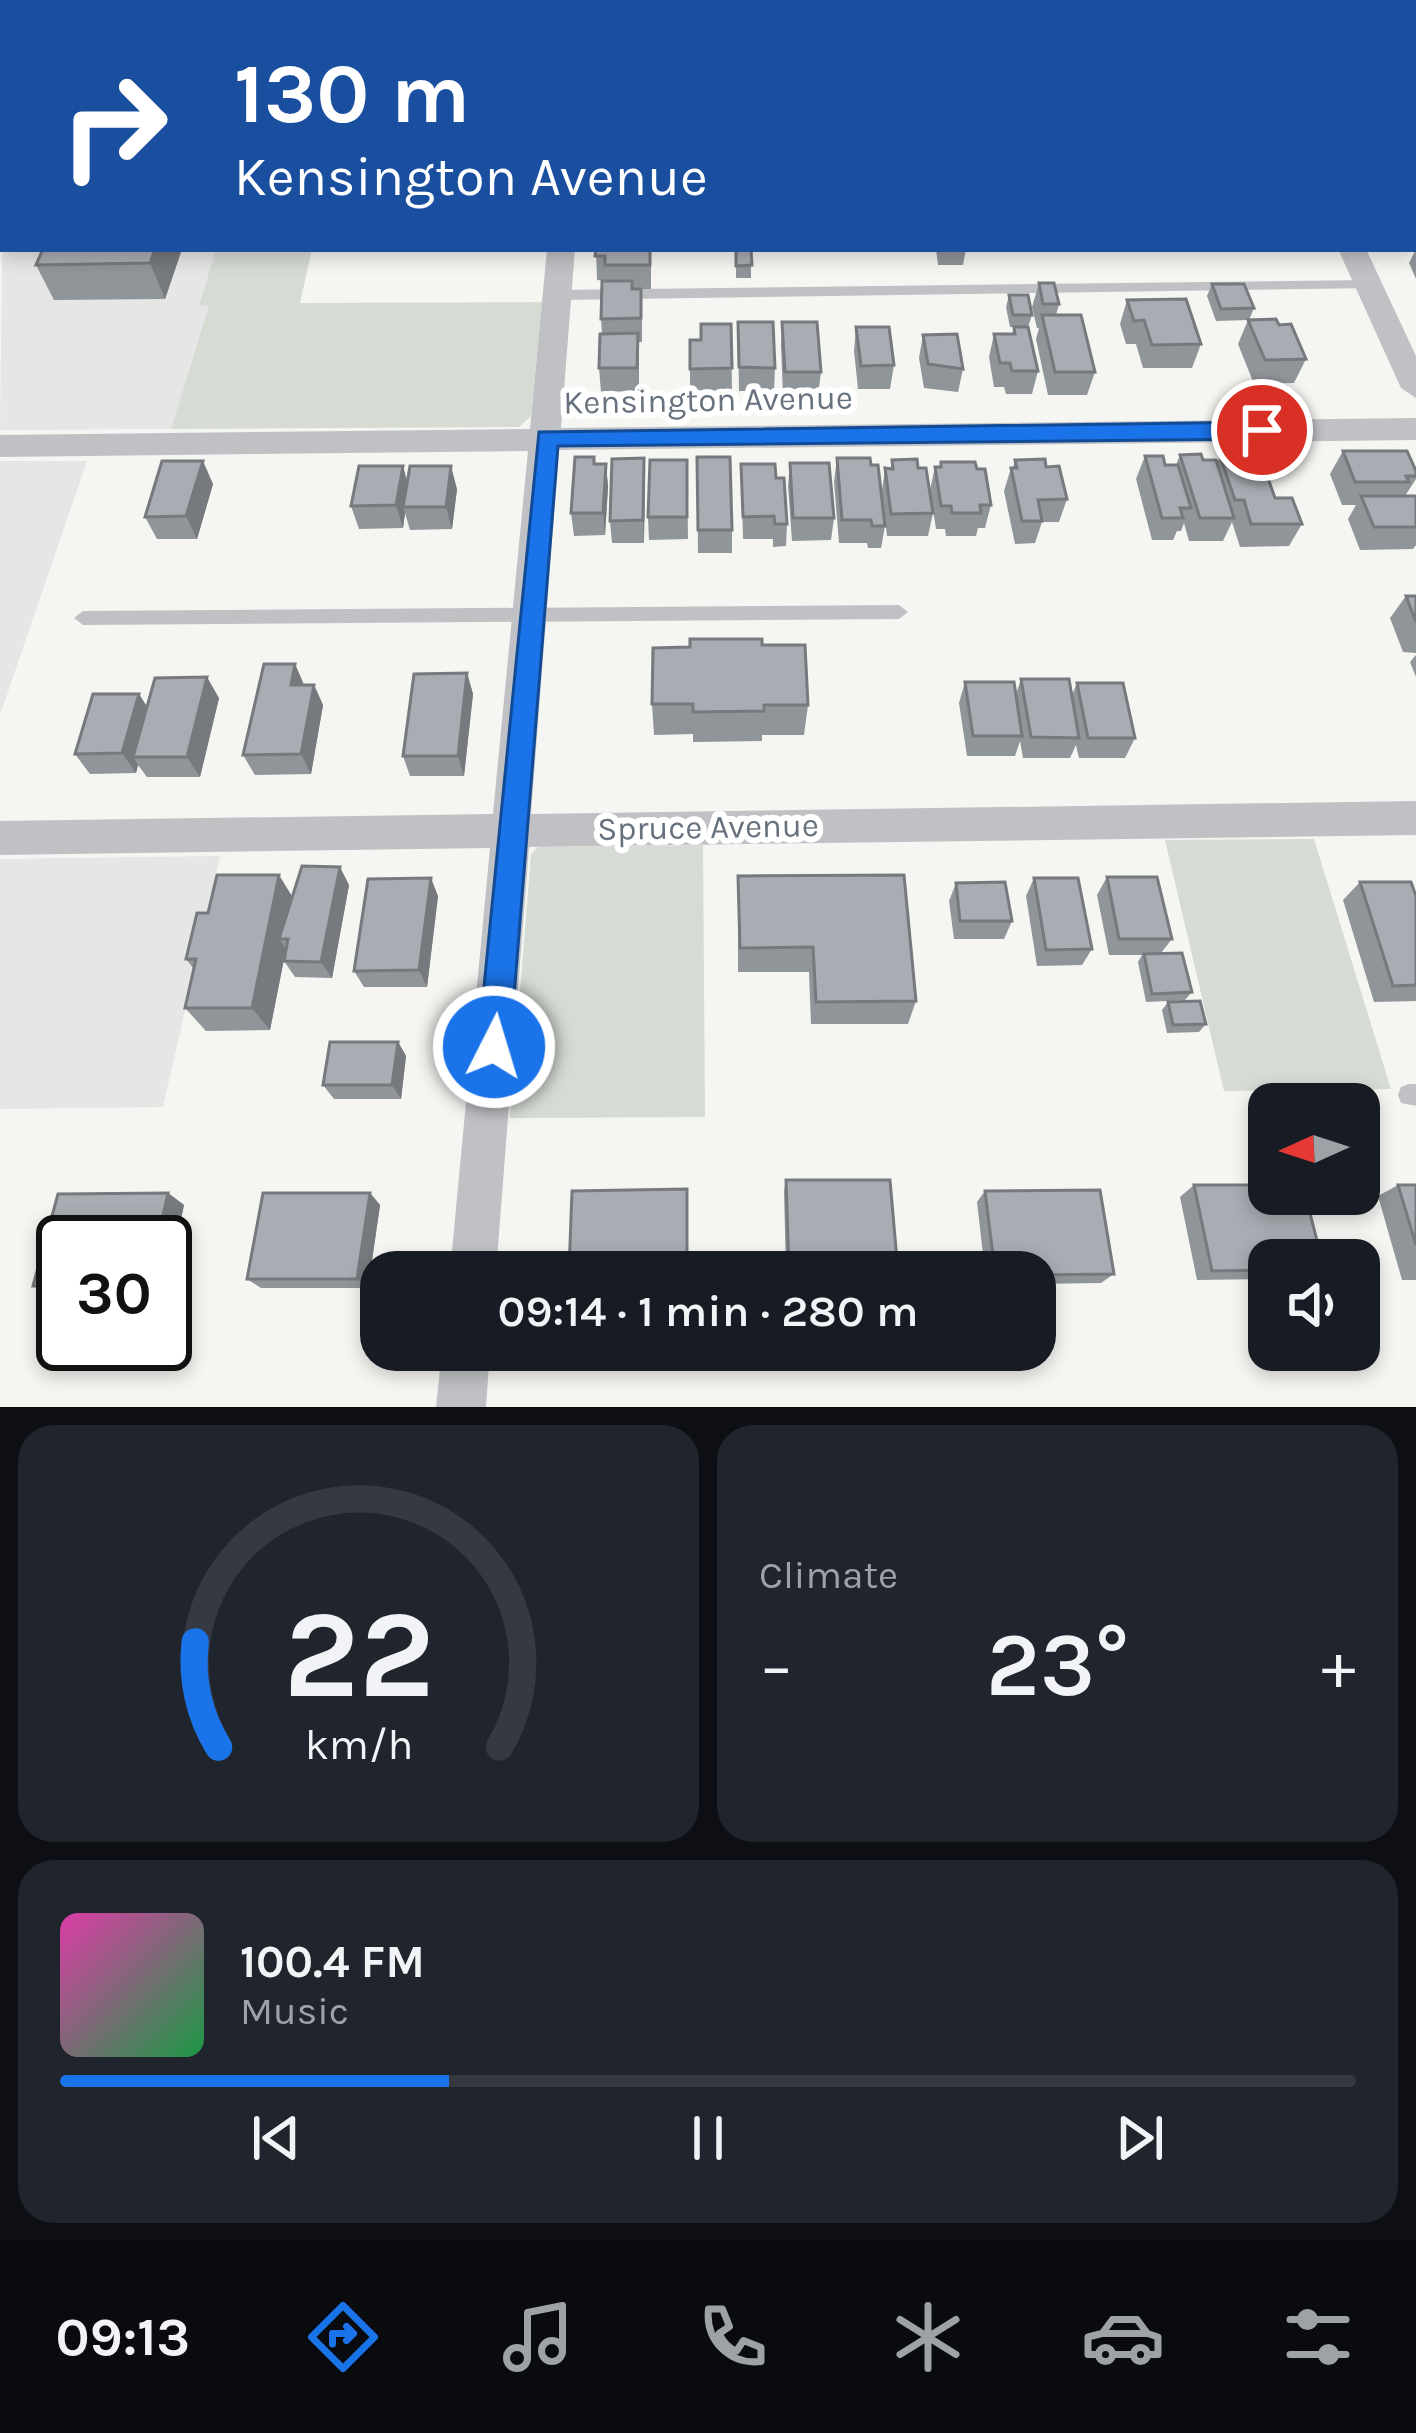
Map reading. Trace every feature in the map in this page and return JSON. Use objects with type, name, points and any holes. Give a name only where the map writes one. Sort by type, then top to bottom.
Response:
[{"type":"street","points":[[475,1251],[561,252]]},
{"type":"street","points":[[1353,252],[1416,388]]},
{"type":"street","name":"Kensington Avenue","points":[[0,446],[1416,429]]},
{"type":"street","name":"Spruce Avenue","points":[[0,838],[1416,818]]},
{"type":"street","points":[[461,1407],[464,1371]]},
{"type":"lane","points":[[557,295],[1369,285]]},
{"type":"lane","points":[[83,618],[899,612]]},
{"type":"shaded area","points":[[2,252],[215,252],[199,304],[210,305],[171,429],[0,430]]},
{"type":"shaded area","points":[[215,252],[311,252],[300,303],[542,302],[531,416],[519,427],[171,429],[209,306],[199,305]]},
{"type":"shaded area","points":[[0,461],[87,461],[0,715]]},
{"type":"shaded area","points":[[1314,839],[1391,1089],[1380,1089],[1380,1083],[1248,1083],[1248,1091],[1224,1091],[1165,840]]},
{"type":"shaded area","points":[[703,845],[705,1117],[510,1118],[531,854],[538,847]]},
{"type":"shaded area","points":[[220,856],[163,1107],[0,1109],[0,859]]},
{"type":"building","points":[[42,252],[154,252],[150,263],[36,265]]},
{"type":"building","points":[[596,252],[650,252],[650,265],[605,265],[605,256],[595,256]]},
{"type":"building","points":[[736,252],[751,252],[752,265],[736,266]]},
{"type":"building","points":[[602,281],[632,281],[632,289],[641,289],[641,318],[601,319]]},
{"type":"building","points":[[1039,283],[1054,283],[1059,304],[1043,304]]},
{"type":"building","points":[[1212,284],[1244,284],[1254,308],[1221,309]]},
{"type":"building","points":[[1009,295],[1028,295],[1032,315],[1013,315]]},
{"type":"building","points":[[1186,299],[1201,344],[1152,345],[1144,320],[1134,321],[1127,300]]},
{"type":"building","points":[[1042,315],[1081,315],[1095,372],[1055,372]]},
{"type":"building","points":[[1276,319],[1279,325],[1291,324],[1306,359],[1265,360],[1248,320]]},
{"type":"building","points":[[738,322],[773,322],[775,368],[739,367]]},
{"type":"building","points":[[782,322],[817,322],[821,372],[785,372]]},
{"type":"building","points":[[701,324],[731,324],[732,368],[690,369],[690,340],[701,340]]},
{"type":"building","points":[[856,327],[889,327],[894,365],[861,366]]},
{"type":"building","points":[[1014,327],[1028,327],[1038,371],[1012,371],[1010,363],[1000,363],[994,334],[1015,334]]},
{"type":"building","points":[[638,333],[637,368],[599,368],[600,334]]},
{"type":"building","points":[[957,334],[963,369],[928,364],[923,335]]},
{"type":"building","points":[[1343,451],[1407,451],[1416,476],[1406,476],[1409,482],[1355,482]]},
{"type":"building","points":[[1201,454],[1203,460],[1216,460],[1234,518],[1200,518],[1180,455]]},
{"type":"building","points":[[1145,456],[1163,456],[1165,465],[1178,465],[1191,508],[1180,508],[1183,518],[1162,518]]},
{"type":"building","points":[[1220,456],[1260,456],[1275,498],[1292,498],[1302,524],[1251,524],[1244,500],[1235,500]]},
{"type":"building","points":[[575,457],[594,457],[594,464],[606,464],[603,513],[571,513]]},
{"type":"building","points":[[697,457],[730,457],[732,530],[698,530]]},
{"type":"building","points":[[644,458],[643,520],[610,521],[612,459]]},
{"type":"building","points":[[837,458],[870,458],[871,465],[878,465],[885,526],[872,526],[871,520],[842,520]]},
{"type":"building","points":[[917,459],[918,468],[926,468],[933,513],[891,514],[885,468],[893,469],[892,460]]},
{"type":"building","points":[[1045,459],[1046,467],[1059,466],[1067,499],[1038,500],[1042,521],[1022,521],[1011,468],[1017,468],[1015,460]]},
{"type":"building","points":[[650,460],[687,460],[687,517],[648,517]]},
{"type":"building","points":[[162,461],[203,461],[186,516],[145,517]]},
{"type":"building","points":[[941,462],[975,462],[977,469],[985,469],[991,505],[980,505],[981,513],[952,513],[951,506],[941,506],[935,467],[941,467]]},
{"type":"building","points":[[790,463],[829,463],[834,518],[793,518]]},
{"type":"building","points":[[741,464],[775,464],[776,478],[784,478],[787,524],[775,524],[774,516],[743,517]]},
{"type":"building","points":[[359,466],[403,466],[396,505],[351,506]]},
{"type":"building","points":[[410,466],[451,466],[446,507],[403,507]]},
{"type":"building","points":[[1361,496],[1416,496],[1416,527],[1374,527]]},
{"type":"building","points":[[1406,596],[1416,596],[1416,622]]},
{"type":"building","points":[[690,639],[762,639],[762,645],[805,645],[808,705],[693,712],[693,704],[652,704],[653,648],[690,647]]},
{"type":"building","points":[[264,664],[295,664],[291,685],[314,685],[301,754],[243,755]]},
{"type":"building","points":[[467,673],[458,756],[403,756],[414,674]]},
{"type":"building","points":[[207,677],[187,757],[133,757],[155,678]]},
{"type":"building","points":[[1021,679],[1069,679],[1079,738],[1031,737]]},
{"type":"building","points":[[965,682],[1014,682],[1022,736],[973,736]]},
{"type":"building","points":[[1077,683],[1123,683],[1135,738],[1088,738]]},
{"type":"building","points":[[93,694],[139,694],[122,753],[75,754]]},
{"type":"building","points":[[302,866],[340,867],[321,962],[284,961],[288,939],[279,939]]},
{"type":"building","points":[[217,875],[279,875],[252,1008],[185,1008],[196,959],[186,959],[197,913],[208,913]]},
{"type":"building","points":[[904,875],[916,1001],[816,1002],[813,947],[740,948],[738,876]]},
{"type":"building","points":[[1107,877],[1157,877],[1172,939],[1119,939]]},
{"type":"building","points":[[431,878],[419,970],[354,971],[368,879]]},
{"type":"building","points":[[1034,878],[1078,878],[1092,949],[1046,950]]},
{"type":"building","points":[[1005,882],[1012,921],[960,921],[956,883]]},
{"type":"building","points":[[1360,882],[1411,882],[1416,896],[1416,985],[1393,986]]},
{"type":"building","points":[[1182,953],[1192,992],[1152,994],[1144,954]]},
{"type":"building","points":[[1200,1001],[1206,1024],[1173,1025],[1168,1002]]},
{"type":"building","points":[[330,1042],[398,1042],[392,1085],[323,1085]]},
{"type":"building","points":[[786,1180],[890,1180],[896,1251],[788,1251]]},
{"type":"building","points":[[1194,1185],[1248,1185],[1248,1215],[1310,1215],[1317,1239],[1248,1239],[1248,1270],[1212,1271]]},
{"type":"building","points":[[1398,1185],[1416,1185],[1416,1245]]},
{"type":"building","points":[[687,1189],[687,1251],[570,1251],[572,1191]]},
{"type":"building","points":[[1100,1190],[1114,1274],[1056,1275],[1056,1251],[992,1251],[985,1191]]},
{"type":"building","points":[[168,1193],[163,1215],[52,1215],[58,1194]]},
{"type":"building","points":[[263,1193],[370,1193],[357,1279],[247,1279]]},
{"type":"route","points":[[494,1047],[547,438],[1262,430]]}]
